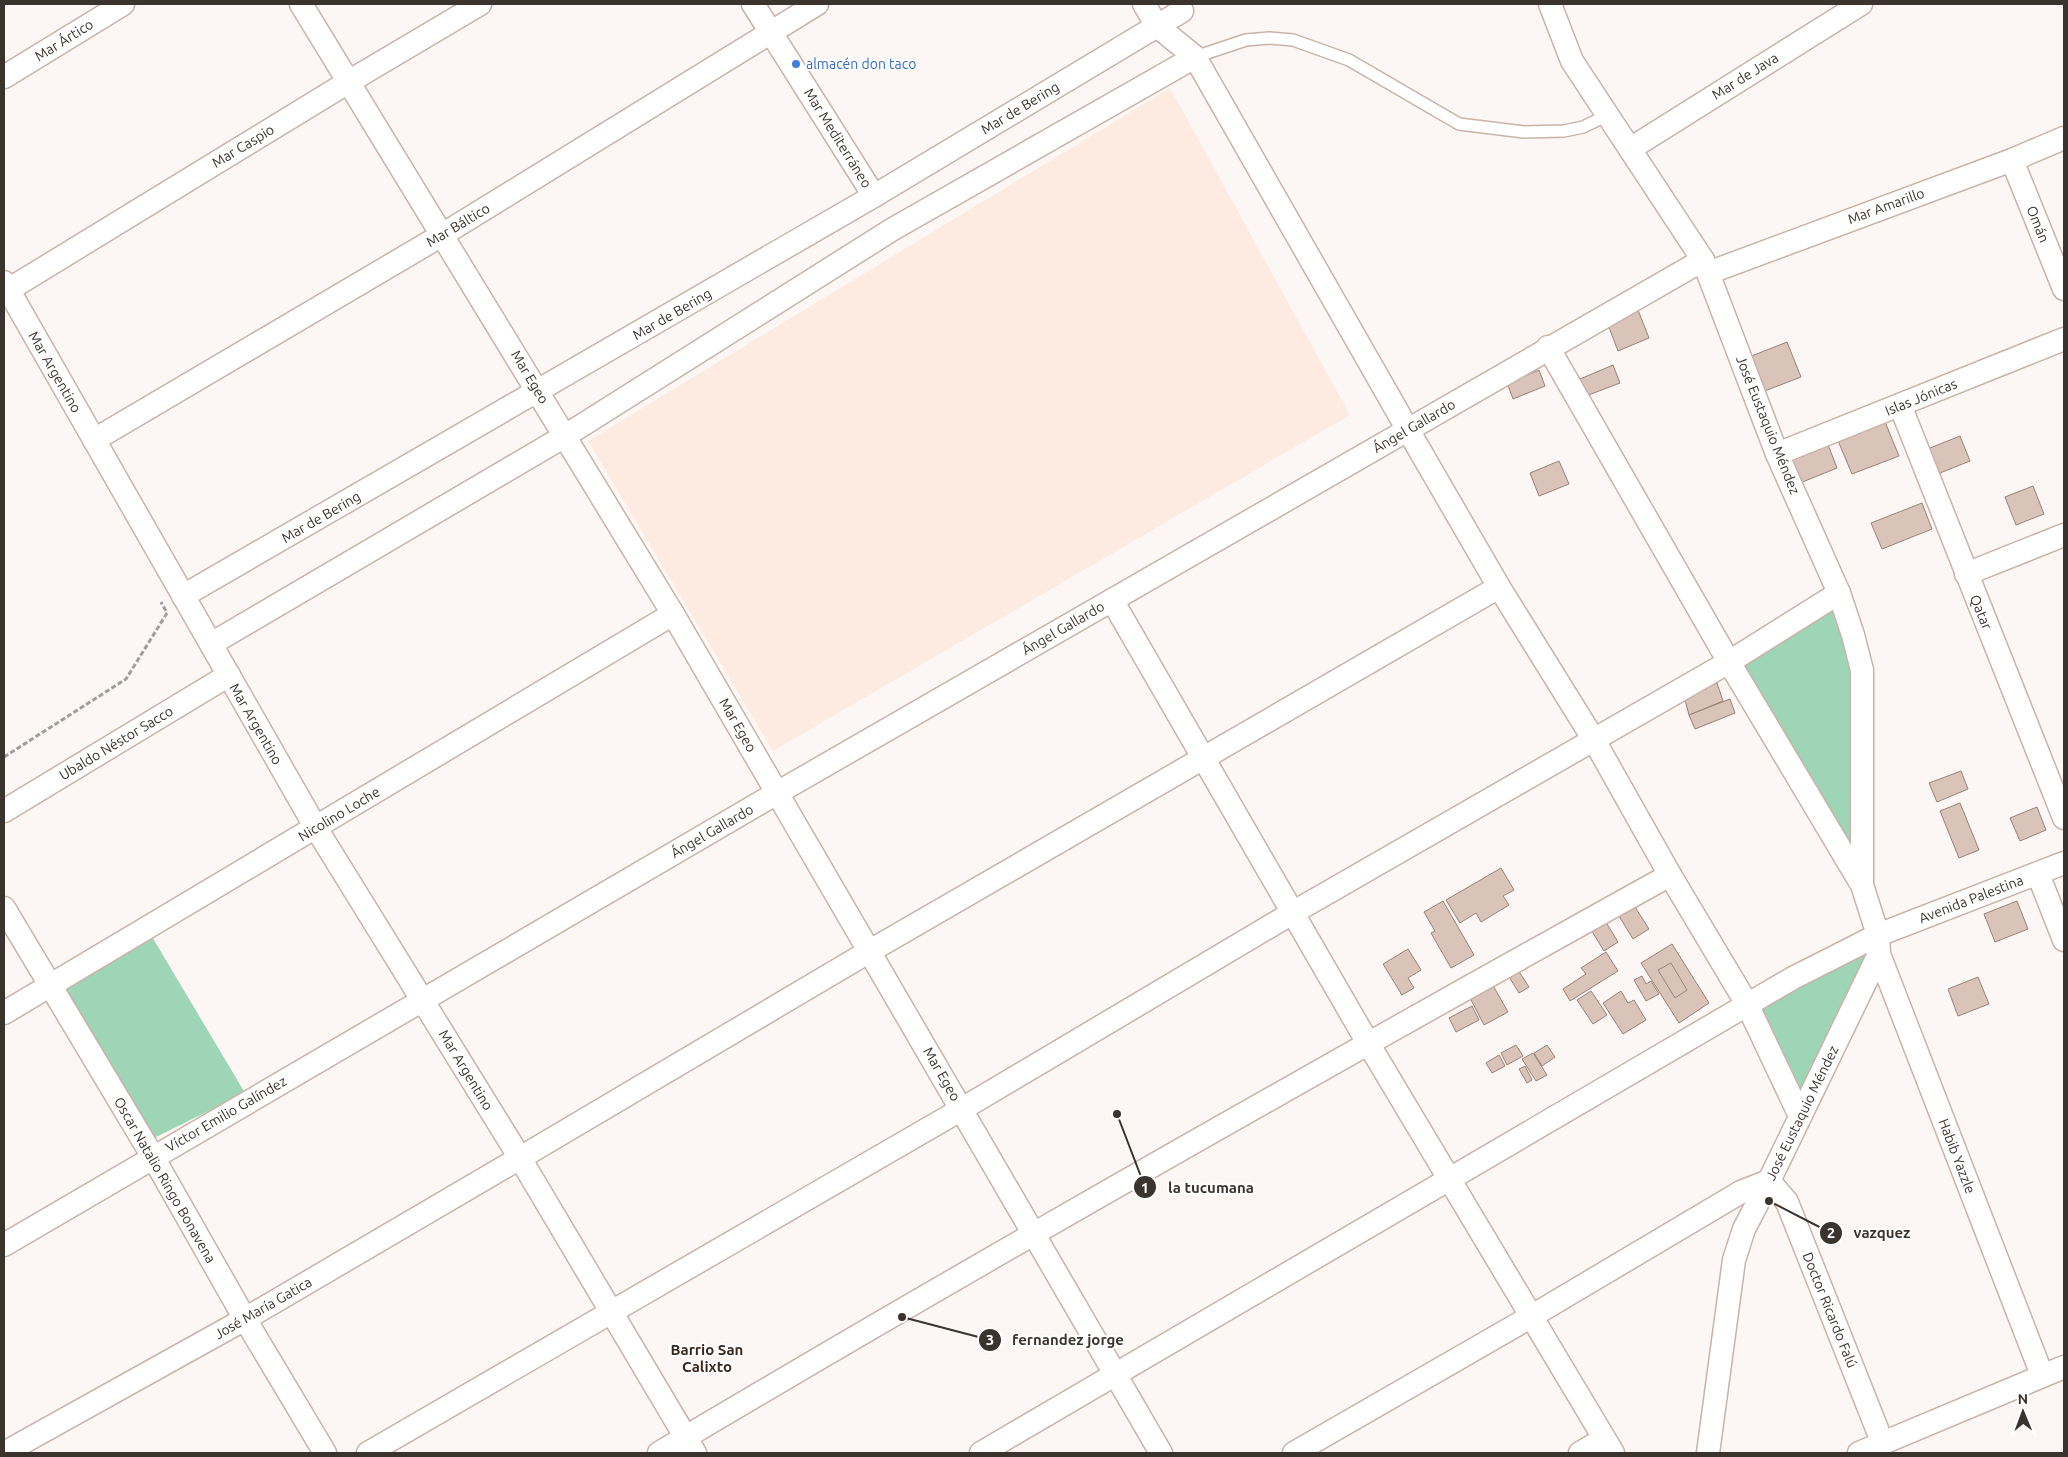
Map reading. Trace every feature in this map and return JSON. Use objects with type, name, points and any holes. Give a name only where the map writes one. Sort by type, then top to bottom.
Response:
[{"type":"street","name":"Mar Ártico","points":[[4,77],[123,4]]},
{"type":"street","name":"Mar Egeo","points":[[301,4],[350,81],[673,614],[1161,1453]]},
{"type":"street","name":"Mar Caspio","points":[[6,286],[480,4]]},
{"type":"street","name":"Mar Mediterráneo","points":[[753,4],[874,196]]},
{"type":"street","name":"Mar Báltico","points":[[94,440],[442,235],[817,4]]},
{"type":"street","points":[[1144,4],[1157,26],[1195,57]]},
{"type":"street","name":"José Eustaquio Méndez","points":[[1550,4],[1572,61],[1706,266],[1777,454],[1839,594],[1853,635],[1862,670],[1862,885]]},
{"type":"street","name":"Mar de Java","points":[[1630,149],[1860,4]]},
{"type":"street","points":[[1180,7],[1195,57],[1499,587],[1594,740],[1670,875],[1747,1004],[1800,1116]]},
{"type":"street","name":"Mar de Bering","points":[[183,596],[539,392],[874,196],[1157,26],[1180,7]]},
{"type":"street","points":[[211,644],[565,436],[893,230],[1195,57]]},
{"type":"street","name":"Mar Amarillo","points":[[1706,266],[2012,160],[2064,138]]},
{"type":"street","name":"Omán","points":[[2012,160],[2064,289]]},
{"type":"street","name":"Ángel Gallardo","points":[[423,999],[1548,348],[1706,266]]},
{"type":"street","name":"Mar Argentino","points":[[6,286],[316,828],[520,1158],[691,1445]]},
{"type":"street","name":"Islas Jónicas","points":[[1777,454],[2064,339]]},
{"type":"street","points":[[1548,348],[1729,662],[1862,885]]},
{"type":"street","name":"Qatar","points":[[1900,405],[2064,818]]},
{"type":"street","points":[[1966,574],[2064,535]]},
{"type":"street","name":"José María Gatica","points":[[4,1453],[245,1319],[870,951],[1499,587]]},
{"type":"street","points":[[368,1453],[962,1108],[1294,912],[1729,662],[1839,594]]},
{"type":"street","points":[[1112,600],[1368,1043],[1609,1446],[1580,1453]]},
{"type":"street","name":"Nicolino Loche","points":[[4,1013],[673,614]]},
{"type":"street","name":"Ubaldo Néstor Sacco","points":[[4,811],[229,675]]},
{"type":"street","name":"Avenida Palestina","points":[[980,1453],[1793,978],[1879,944],[2064,863]]},
{"type":"street","points":[[2038,874],[2064,940]]},
{"type":"street","points":[[659,1453],[691,1445],[1035,1234],[1368,1043],[1670,875]]},
{"type":"street","name":"Habib Yazzle","points":[[1862,885],[1879,944],[2042,1375]]},
{"type":"street","name":"Oscar Natalio Ringo Bonavena","points":[[4,908],[153,1157],[245,1319],[325,1453]]},
{"type":"street","name":"José Eustaquio Méndez","points":[[1708,1453],[1734,1260],[1744,1229],[1800,1116],[1879,944]]},
{"type":"street","name":"Víctor Emilio Galíndez","points":[[4,1245],[423,999]]},
{"type":"street","points":[[1294,1453],[1532,1316],[1741,1192],[1769,1181]]},
{"type":"street","name":"Doctor Ricardo Falú","points":[[1769,1181],[1786,1202],[1883,1444]]},
{"type":"street","points":[[1859,1453],[2064,1367]]},
{"type":"lane","points":[[1195,57],[1246,40],[1269,38],[1294,40],[1349,60],[1459,124],[1524,132],[1564,131],[1584,127],[1608,115]]},
{"type":"path","points":[[4,757],[126,679],[166,613],[158,596]]},
{"type":"shaded area","points":[[1170,88],[1350,415],[773,751],[588,441]]},
{"type":"green space","points":[[1838,596],[1858,656],[1861,880],[1731,662]]},
{"type":"green space","points":[[151,935],[245,1093],[144,1143],[56,990]]},
{"type":"green space","points":[[1878,936],[1801,1112],[1750,1005]]},
{"type":"building","points":[[1638,310],[1649,338],[1618,351],[1607,322]]},
{"type":"building","points":[[1787,342],[1801,377],[1762,392],[1749,357]]},
{"type":"building","points":[[1613,365],[1620,383],[1586,396],[1580,379]]},
{"type":"building","points":[[1539,370],[1545,386],[1513,399],[1507,383]]},
{"type":"building","points":[[1883,417],[1899,456],[1852,474],[1836,436]]},
{"type":"building","points":[[1960,436],[1970,461],[1935,475],[1925,450]]},
{"type":"building","points":[[1825,437],[1837,468],[1800,483],[1787,452]]},
{"type":"building","points":[[1559,461],[1569,484],[1539,496],[1530,473]]},
{"type":"building","points":[[2033,486],[2044,514],[2016,525],[2005,497]]},
{"type":"building","points":[[1922,503],[1932,529],[1882,549],[1871,523]]},
{"type":"building","points":[[1717,683],[1723,701],[1689,715],[1684,696]]},
{"type":"building","points":[[1730,699],[1735,713],[1695,729],[1689,715]]},
{"type":"building","points":[[1961,771],[1968,789],[1937,802],[1929,783]]},
{"type":"building","points":[[1960,803],[1979,850],[1959,858],[1940,811]]},
{"type":"building","points":[[2037,807],[2046,830],[2020,841],[2010,818]]},
{"type":"building","points":[[1501,868],[1514,890],[1503,896],[1509,905],[1481,922],[1476,913],[1460,923],[1446,900]]},
{"type":"building","points":[[1443,901],[1474,955],[1451,968],[1431,933],[1435,931],[1424,912]]},
{"type":"building","points":[[2017,901],[2028,929],[1995,942],[1984,914]]},
{"type":"building","points":[[1635,907],[1649,929],[1633,939],[1619,916]]},
{"type":"building","points":[[1604,919],[1618,942],[1604,951],[1590,928]]},
{"type":"building","points":[[1672,944],[1709,1003],[1679,1023],[1641,963]]},
{"type":"building","points":[[1408,949],[1421,970],[1408,978],[1414,988],[1402,995],[1383,964]]},
{"type":"building","points":[[1606,952],[1618,971],[1570,1001],[1563,989],[1586,974],[1581,968]]},
{"type":"building","points":[[1671,963],[1687,990],[1675,998],[1658,970]]},
{"type":"building","points":[[1516,967],[1529,987],[1519,993],[1506,972]]},
{"type":"building","points":[[1642,976],[1646,984],[1651,981],[1659,994],[1646,1001],[1634,980]]},
{"type":"building","points":[[1978,977],[1989,1004],[1958,1016],[1948,989]]},
{"type":"building","points":[[1491,982],[1508,1012],[1484,1025],[1468,994]]},
{"type":"building","points":[[1591,991],[1607,1015],[1593,1024],[1577,1000]]},
{"type":"building","points":[[1621,991],[1628,1003],[1634,1000],[1646,1020],[1623,1034],[1603,1003]]},
{"type":"building","points":[[1472,1006],[1479,1020],[1456,1032],[1449,1018]]},
{"type":"building","points":[[1516,1045],[1523,1056],[1507,1065],[1501,1053]]},
{"type":"building","points":[[1547,1045],[1555,1057],[1542,1066],[1534,1053]]},
{"type":"building","points":[[1533,1053],[1547,1075],[1536,1081],[1522,1059]]},
{"type":"building","points":[[1499,1055],[1505,1066],[1492,1073],[1486,1063]]},
{"type":"building","points":[[1525,1066],[1532,1080],[1527,1083],[1519,1069]]},
{"type":"place","name":"almacén don taco","points":[[796,64]]},
{"type":"place","name":"la tucumana","points":[[1117,1114]]},
{"type":"place","name":"vazquez","points":[[1769,1201]]},
{"type":"place","name":"fernandez jorge","points":[[902,1317]]},
{"type":"district","name":"Barrio San Calixto","points":[[707,1358]]}]
